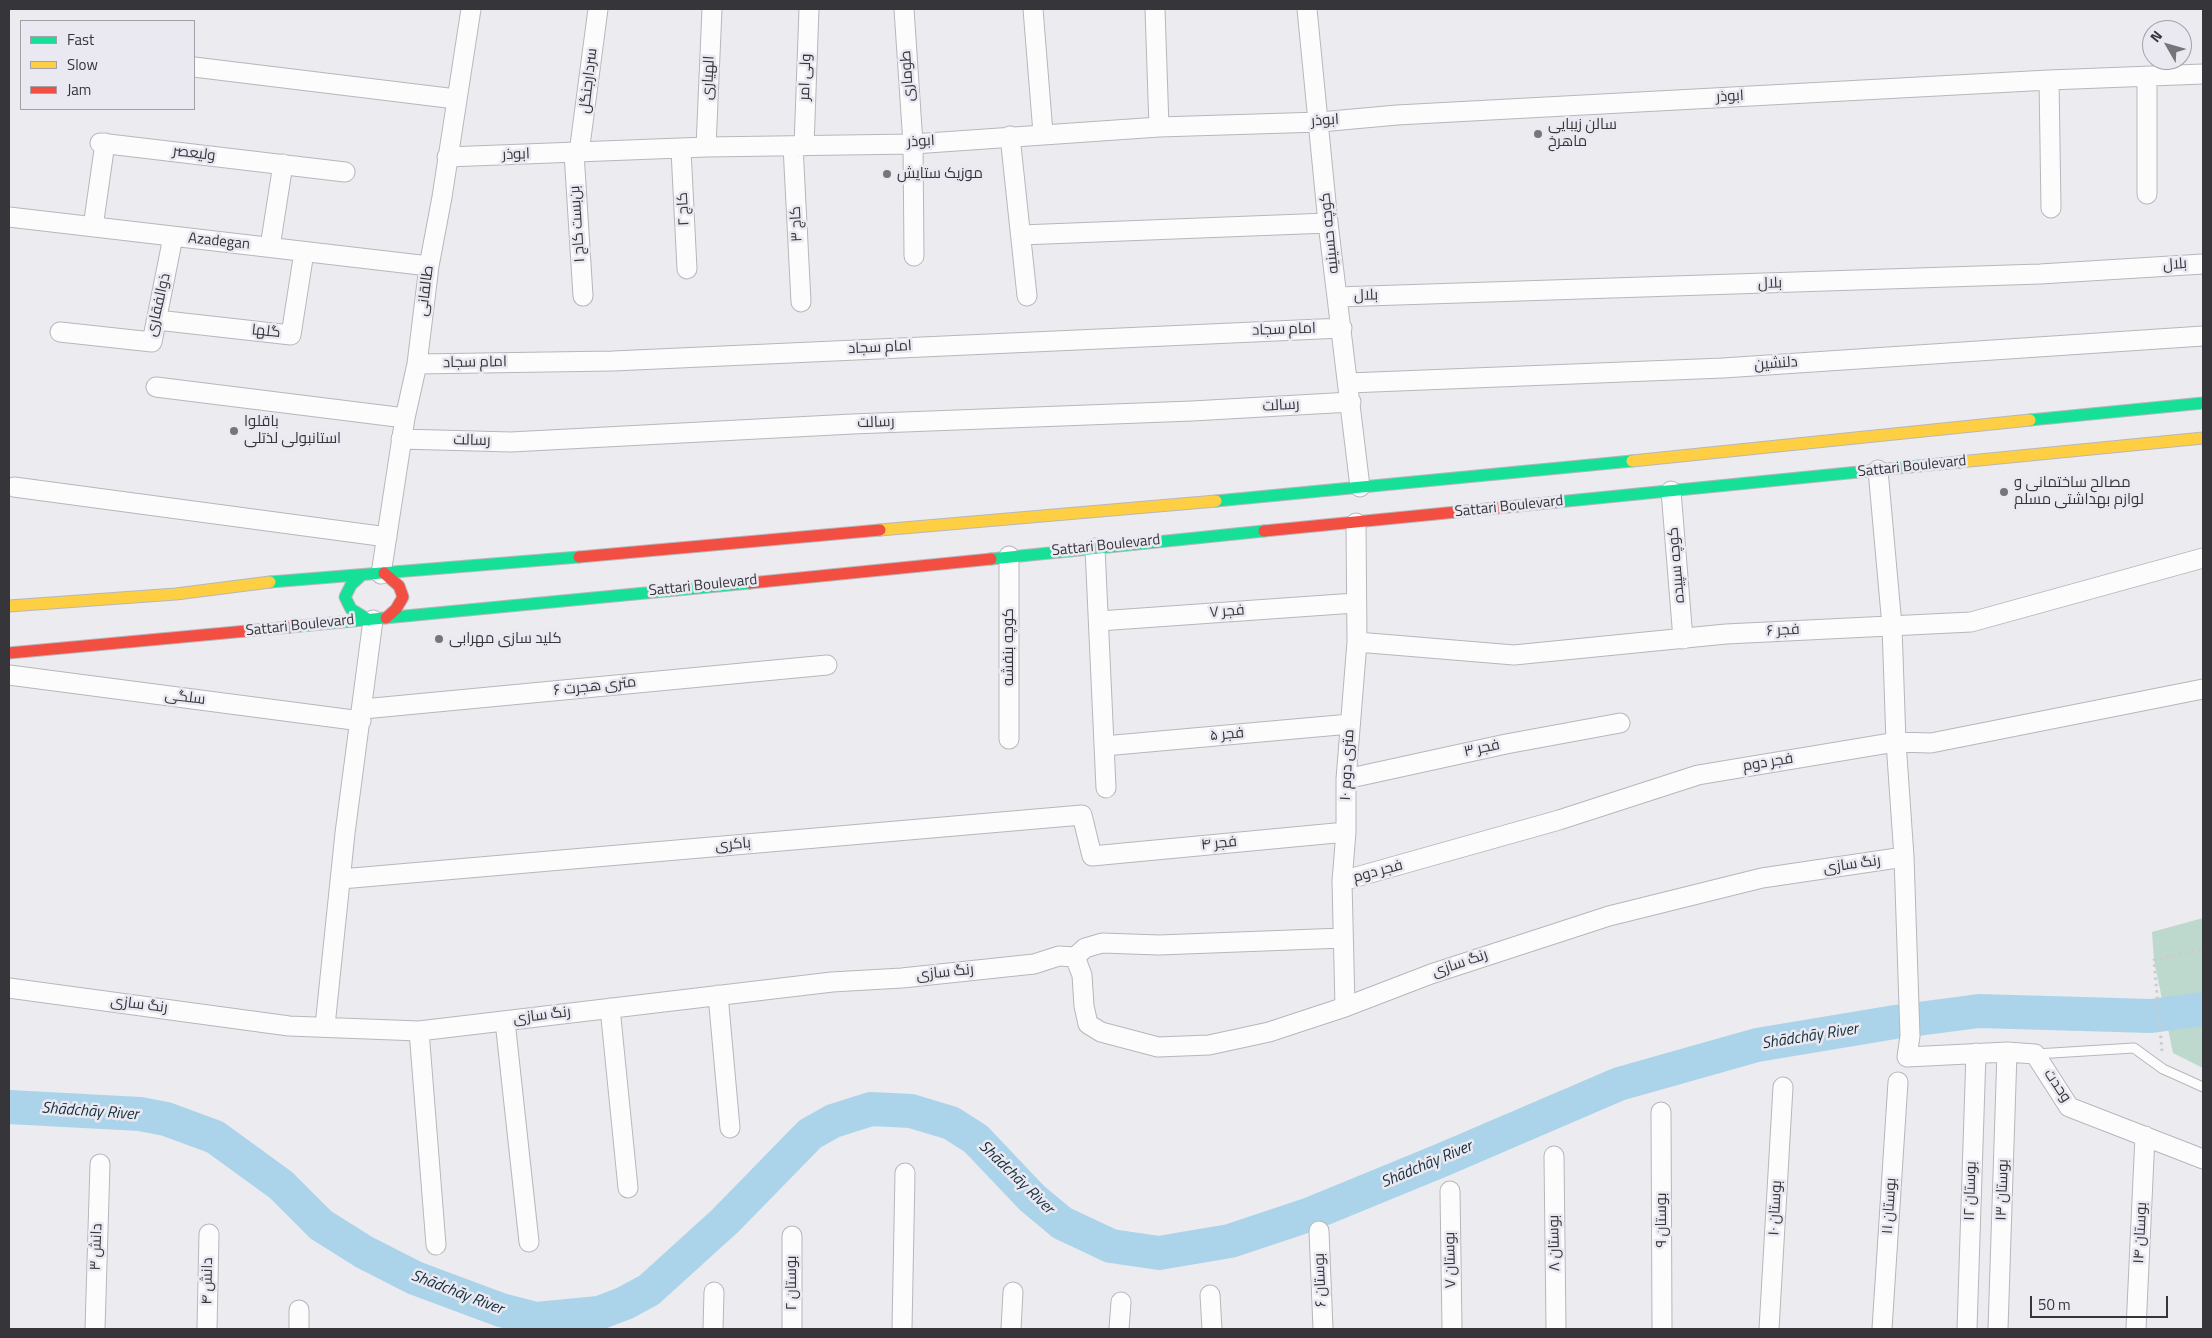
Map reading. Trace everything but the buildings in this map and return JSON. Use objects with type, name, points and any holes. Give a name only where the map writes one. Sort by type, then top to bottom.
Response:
[{"type":"main road","points":[[9,606],[176,594],[288,580],[376,574],[1330,489],[1382,486],[2203,403]]},
{"type":"main road","name":"Sattari Boulevard","points":[[9,653],[258,631],[340,621],[1356,523],[2203,438]]},
{"type":"main road","points":[[1382,486],[1390,492],[1393,503],[1385,520]]},
{"type":"main road","points":[[1321,501],[1330,489]]},
{"type":"main road","points":[[1324,515],[1335,524]]},
{"type":"main road","points":[[376,574],[399,586],[403,597],[396,609],[376,619],[351,610],[345,597],[351,585],[376,574]]},
{"type":"street","name":"طالقانی","points":[[376,574],[387,537],[405,418],[418,364],[429,266],[470,9]]},
{"type":"street","name":"سردارجنگل","points":[[577,153],[598,9]]},
{"type":"street","name":"الهیاری","points":[[706,147],[712,9]]},
{"type":"street","name":"ولی امر","points":[[798,146],[809,9]]},
{"type":"street","name":"طوماری","points":[[904,9],[913,144],[914,256]]},
{"type":"street","points":[[1033,9],[1043,133]]},
{"type":"street","points":[[1155,9],[1159,127]]},
{"type":"street","name":"کوچه حسینیه","points":[[1307,9],[1320,122],[1328,223],[1349,383],[1360,487]]},
{"type":"street","points":[[195,67],[456,99]]},
{"type":"street","name":"ابوذر","points":[[447,157],[681,150],[706,147],[913,144],[1043,133],[1320,122],[1398,115],[2049,80],[2203,74]]},
{"type":"street","points":[[2147,76],[2147,194]]},
{"type":"street","points":[[2049,80],[2051,208]]},
{"type":"street","points":[[1010,136],[1027,296]]},
{"type":"street","name":"ولیعصر","points":[[93,227],[102,143],[344,172]]},
{"type":"street","name":"کاج ۳","points":[[798,146],[801,302]]},
{"type":"street","name":"کاج ۲","points":[[681,150],[686,268]]},
{"type":"street","name":"بن‌بست کاج ۱","points":[[577,153],[582,296]]},
{"type":"street","points":[[270,247],[283,164]]},
{"type":"street","name":"Azadegan","points":[[9,217],[429,266]]},
{"type":"street","points":[[1021,235],[1328,223]]},
{"type":"street","name":"ذوالفقاری","points":[[60,332],[152,342],[173,237]]},
{"type":"street","name":"گلها","points":[[157,320],[291,335],[304,252]]},
{"type":"street","name":"بلال","points":[[1337,297],[2040,274],[2203,264]]},
{"type":"street","name":"امام سجاد","points":[[418,364],[613,361],[1342,328]]},
{"type":"street","name":"دلنشین","points":[[1349,383],[1723,368],[2203,336]]},
{"type":"street","points":[[156,387],[405,418]]},
{"type":"street","name":"رسالت","points":[[402,439],[510,442],[852,424],[1192,411],[1351,402]]},
{"type":"street","points":[[1878,470],[1892,626],[1896,742],[1904,857]]},
{"type":"street","points":[[14,487],[387,537]]},
{"type":"street","name":"کوچه سپیده","points":[[1671,491],[1684,638]]},
{"type":"street","name":"۱۰ متری دوم","points":[[1345,1008],[1342,881],[1346,832],[1346,779],[1356,642],[1356,523]]},
{"type":"street","points":[[1095,548],[1106,788]]},
{"type":"street","name":"کوچه بنفشه","points":[[1009,556],[1009,739]]},
{"type":"street","name":"فجر ۶","points":[[1356,642],[1514,655],[1684,638],[1970,622],[2203,558]]},
{"type":"street","name":"فجر ۷","points":[[1099,621],[1355,603]]},
{"type":"street","points":[[325,1026],[341,879],[376,619]]},
{"type":"street","name":"۶ متری هجرت","points":[[362,715],[827,665]]},
{"type":"street","name":"سلگی","points":[[9,674],[362,715]]},
{"type":"street","name":"فجر دوم","points":[[1342,881],[1559,820],[1698,775],[1896,742],[1931,743],[2203,689]]},
{"type":"street","name":"فجر ۳","points":[[1346,779],[1506,744],[1620,723]]},
{"type":"street","name":"فجر ۵","points":[[1104,746],[1350,724]]},
{"type":"street","name":"باکری","points":[[341,879],[1082,815],[1092,856]]},
{"type":"street","name":"فجر ۴","points":[[1092,856],[1346,832]]},
{"type":"street","name":"وحدت","points":[[1904,857],[1910,1036],[1907,1058],[2007,1052],[2035,1054],[2069,1107],[2203,1158]]},
{"type":"street","name":"رنگ سازی","points":[[1075,957],[1082,976],[1084,1006],[1088,1024],[1101,1032],[1158,1047],[1209,1045],[1261,1034],[1345,1008],[1430,974],[1609,916],[1762,878],[1904,857]]},
{"type":"street","name":"رنگ سازی","points":[[9,988],[289,1026],[419,1031],[832,982],[902,978],[1034,964],[1059,956],[1075,957],[1085,948],[1102,943],[1159,945],[1343,938]]},
{"type":"street","points":[[718,995],[730,1128]]},
{"type":"street","points":[[610,1008],[628,1188]]},
{"type":"street","points":[[505,1021],[529,1242]]},
{"type":"street","points":[[419,1031],[436,1245]]},
{"type":"street","name":"بوستان ۱۳","points":[[1998,1329],[2007,1052]]},
{"type":"street","name":"بوستان ۱۲","points":[[1967,1329],[1976,1054]]},
{"type":"street","name":"بوستان ۱۱","points":[[1882,1329],[1898,1082]]},
{"type":"street","name":"بوستان ۱۰","points":[[1769,1329],[1783,1087]]},
{"type":"street","name":"بوستان ۹","points":[[1661,1112],[1662,1329]]},
{"type":"street","name":"بوستان ۱۴","points":[[2136,1329],[2145,1136]]},
{"type":"street","name":"بوستان ۸","points":[[1554,1156],[1556,1329]]},
{"type":"street","name":"دانش ۳","points":[[95,1329],[100,1164]]},
{"type":"street","points":[[902,1329],[905,1173]]},
{"type":"street","name":"بوستان ۷","points":[[1450,1191],[1452,1329]]},
{"type":"street","name":"بوستان ۶","points":[[1319,1231],[1323,1329]]},
{"type":"street","name":"دانش ۴","points":[[207,1329],[209,1234]]},
{"type":"street","name":"بوستان ۲","points":[[792,1236],[792,1329]]},
{"type":"street","points":[[713,1329],[714,1292]]},
{"type":"street","points":[[1011,1329],[1013,1292]]},
{"type":"street","points":[[1210,1294],[1212,1329]]},
{"type":"street","points":[[1120,1329],[1121,1302]]},
{"type":"street","points":[[298,1329],[299,1310]]},
{"type":"lane","points":[[2035,1054],[2134,1048],[2163,1068],[2203,1087]]},
{"type":"path","points":[[2163,1068],[2154,960],[2203,949]]},
{"type":"green space","points":[[2203,918],[2203,1068],[2173,1053],[2154,960],[2152,932]]},
{"type":"waterway","name":"Shādchāy River","points":[[9,1107],[140,1114],[166,1119],[215,1137],[281,1185],[321,1225],[364,1252],[415,1278],[501,1310],[536,1319],[599,1313],[625,1303],[649,1290],[725,1221],[810,1134],[833,1121],[871,1109],[911,1111],[951,1123],[976,1139],[1032,1198],[1062,1223],[1111,1246],[1159,1253],[1230,1241],[1308,1215],[1619,1084],[1757,1045],[1895,1022],[1979,1011],[2151,1016],[2203,1009]]},
{"type":"traffic: fast","points":[[2030,420],[2203,403]]},
{"type":"traffic: fast","points":[[1216,501],[1632,461]]},
{"type":"traffic: fast","points":[[1517,506],[1959,462]]},
{"type":"traffic: fast","points":[[991,559],[1264,531]]},
{"type":"traffic: fast","points":[[270,582],[579,557]]},
{"type":"traffic: fast","points":[[362,575],[351,585],[345,597],[351,609],[369,620]]},
{"type":"traffic: fast","points":[[290,627],[750,583]]},
{"type":"traffic: slow","points":[[1632,461],[2030,420]]},
{"type":"traffic: slow","points":[[1959,462],[2203,438]]},
{"type":"traffic: slow","points":[[880,530],[1216,501]]},
{"type":"traffic: slow","points":[[9,606],[176,594],[270,582]]},
{"type":"traffic: jam","points":[[1264,531],[1517,506]]},
{"type":"traffic: jam","points":[[579,557],[880,530]]},
{"type":"traffic: jam","points":[[750,583],[991,559]]},
{"type":"traffic: jam","points":[[384,573],[399,586],[403,597],[396,609],[386,618]]},
{"type":"traffic: jam","points":[[9,653],[290,627]]},
{"type":"place","name":"سالن زیبایی ماهرخ","points":[[1538,134]]},
{"type":"place","name":"موزیک ستایش","points":[[887,174]]},
{"type":"place","name":"باقلوا استانبولی لذتلی","points":[[234,431]]},
{"type":"place","name":"مصالح ساختمانی و لوازم بهداشتی مسلم","points":[[2004,492]]},
{"type":"place","name":"کلید سازی مهرابی","points":[[439,639]]}]
